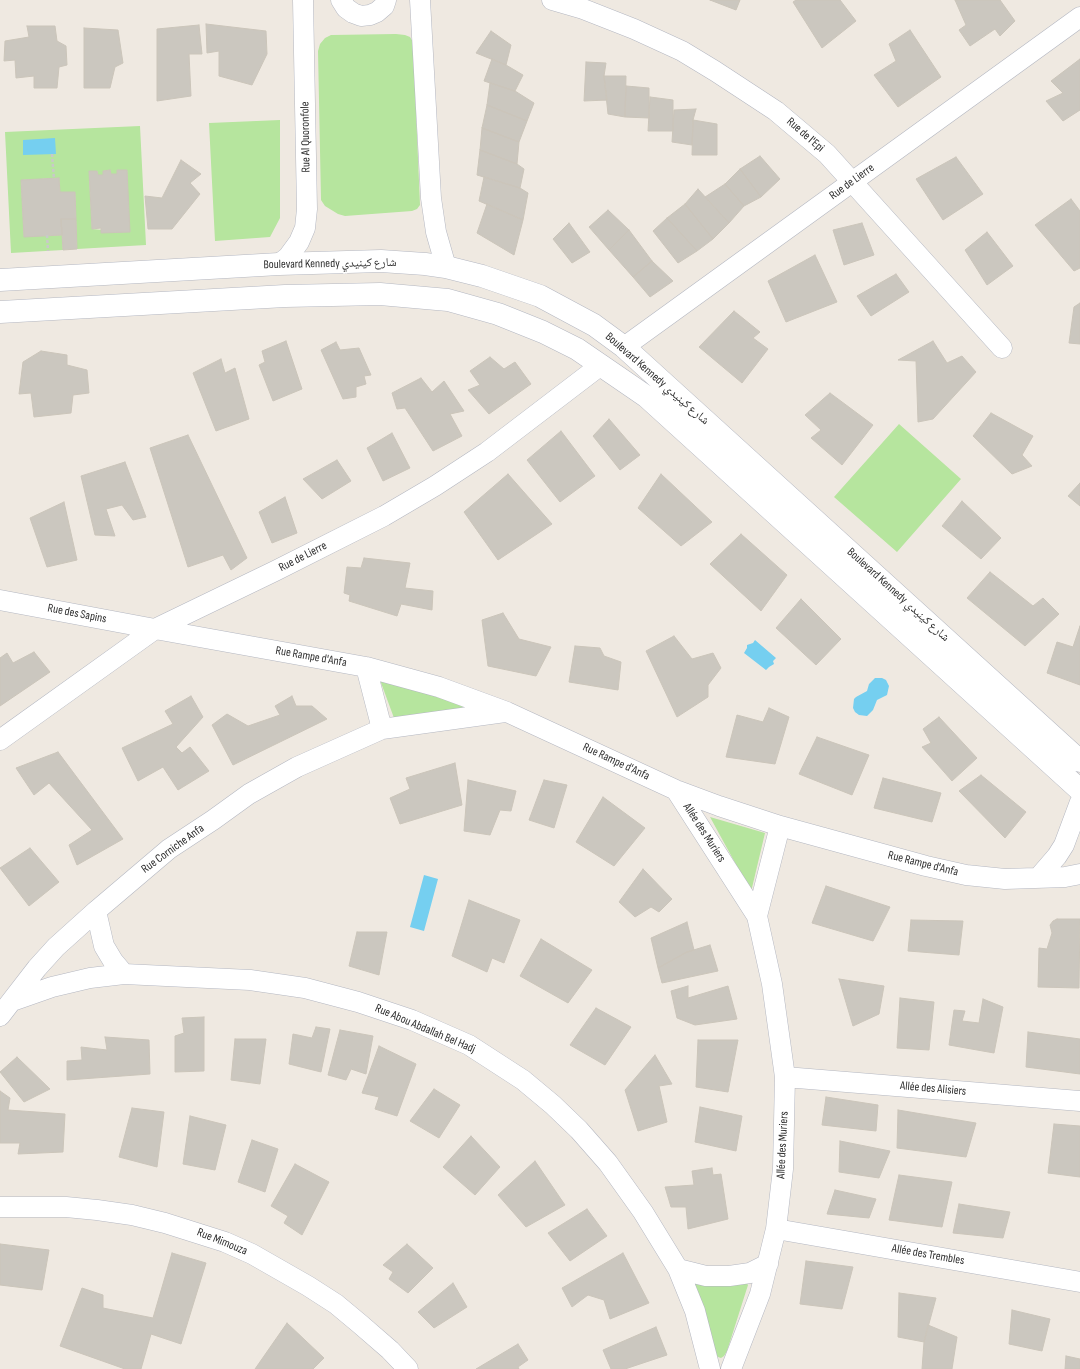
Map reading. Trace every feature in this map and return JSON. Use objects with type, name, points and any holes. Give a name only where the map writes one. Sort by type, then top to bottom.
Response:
[{"type":"main road","name":"Boulevard Kennedy شارع كينيدي","points":[[0,280],[279,264],[381,261],[446,267],[482,276],[540,296],[594,325],[624,347],[1080,761]]},
{"type":"main road","name":"Boulevard Kennedy شارع كينيدي","points":[[0,312],[364,294],[448,300],[513,320],[542,332],[565,343],[601,365],[647,397],[1080,790]]},
{"type":"street","name":"Rue Al Quoronfole","points":[[279,264],[288,257],[299,242],[305,228],[307,209],[303,0]]},
{"type":"street","points":[[341,0],[346,8],[361,16],[370,15],[377,12],[384,6],[386,0]]},
{"type":"street","points":[[420,0],[431,198],[436,232],[446,267]]},
{"type":"street","name":"Rue de l'Epi","points":[[552,0],[583,9],[634,29],[682,52],[715,71],[776,111],[827,154],[1002,348]]},
{"type":"street","name":"Rue de Lierre","points":[[624,347],[1080,17]]},
{"type":"street","name":"Rue de Lierre","points":[[0,740],[155,629],[275,572],[384,516],[435,486],[487,452],[601,365]]},
{"type":"street","name":"Rue des Sapins","points":[[0,600],[155,629]]},
{"type":"street","name":"Rue Rampe d'Anfa","points":[[155,629],[366,667],[439,687],[507,712],[676,790],[780,826],[926,866],[966,875],[1005,879],[1065,877],[1080,874]]},
{"type":"street","points":[[366,667],[382,730]]},
{"type":"street","name":"Rue Corniche Anfa","points":[[0,1016],[37,968],[56,947],[96,911],[169,849],[214,820],[249,794],[297,767],[382,730],[507,712]]},
{"type":"street","name":"Allée des Muriers","points":[[676,790],[757,916],[772,984],[785,1077],[783,1169],[776,1229],[760,1294],[731,1369]]},
{"type":"street","points":[[1038,878],[1057,856],[1064,845],[1080,802]]},
{"type":"street","name":"Allée des Muriers","points":[[757,916],[780,826]]},
{"type":"street","points":[[96,911],[104,946],[113,961],[124,974]]},
{"type":"street","name":"Rue Abou Abdallah Bel Hadj","points":[[12,1000],[52,987],[90,978],[132,973],[250,980],[305,988],[358,1002],[412,1020],[469,1044],[523,1080],[553,1105],[579,1130],[608,1163],[643,1212],[678,1269],[696,1311],[710,1369]]},
{"type":"street","name":"Allée des Alisiers","points":[[785,1077],[1080,1101]]},
{"type":"street","name":"Rue Mimouza","points":[[0,1207],[66,1208],[97,1210],[132,1215],[165,1222],[225,1242],[252,1254],[302,1282],[336,1304],[390,1350],[408,1369]]},
{"type":"street","name":"Allée des Trembles","points":[[776,1229],[1080,1282]]},
{"type":"street","points":[[678,1269],[706,1276],[728,1276],[750,1273],[768,1264]]},
{"type":"path","points":[[52,154],[54,179]]},
{"type":"path","points":[[47,235],[48,251]]},
{"type":"green space","points":[[396,34],[410,37],[413,42],[420,205],[417,209],[412,211],[345,216],[338,214],[325,206],[321,200],[318,51],[320,44],[325,38],[331,35]]},
{"type":"green space","points":[[280,120],[280,218],[270,237],[215,241],[209,123]]},
{"type":"green space","points":[[140,126],[146,245],[77,249],[75,192],[60,192],[59,178],[21,180],[24,236],[62,235],[63,250],[11,253],[5,132]],"holes":[[[110,170],[111,174],[117,174],[117,170],[127,170],[129,232],[92,229],[89,172],[97,171],[98,175],[103,175],[103,171]]]},
{"type":"green space","points":[[899,424],[961,479],[897,552],[834,497]]},
{"type":"green space","points":[[380,680],[477,709],[394,718]]},
{"type":"green space","points":[[710,817],[765,833],[751,892]]},
{"type":"green space","points":[[694,1282],[746,1282],[748,1285],[727,1351],[721,1358],[716,1355],[694,1290]]},
{"type":"water","points":[[55,138],[56,154],[23,155],[23,140]]},
{"type":"water","points":[[755,640],[776,658],[773,661],[774,664],[766,670],[744,653],[747,645],[753,643]]},
{"type":"water","points":[[875,678],[882,678],[886,680],[889,686],[887,695],[877,700],[873,710],[867,716],[859,715],[853,708],[854,699],[867,691],[869,684]]},
{"type":"water","points":[[424,875],[438,879],[424,931],[410,927]]},
{"type":"building","points":[[710,0],[740,0],[736,10]]},
{"type":"building","points":[[796,0],[840,0],[856,21],[822,48],[793,2]]},
{"type":"building","points":[[955,0],[1000,0],[1015,21],[1000,36],[995,29],[970,46],[959,30],[966,25]]},
{"type":"building","points":[[206,24],[266,31],[267,54],[252,85],[219,76],[219,51],[207,53]]},
{"type":"building","points":[[199,25],[202,54],[189,54],[191,96],[157,101],[157,29]]},
{"type":"building","points":[[27,26],[55,26],[57,41],[66,46],[67,65],[59,67],[57,88],[34,88],[34,76],[16,78],[15,60],[4,61],[5,41],[29,37]]},
{"type":"building","points":[[84,28],[118,30],[123,63],[115,67],[110,88],[84,88]]},
{"type":"building","points":[[910,30],[941,77],[898,107],[874,75],[896,61],[889,44]]},
{"type":"building","points":[[491,31],[511,45],[506,65],[476,53]]},
{"type":"building","points":[[492,59],[523,75],[515,91],[484,81]]},
{"type":"building","points":[[1080,59],[1080,110],[1063,121],[1046,101],[1063,93],[1051,81]]},
{"type":"building","points":[[586,62],[606,63],[604,76],[607,100],[584,101]]},
{"type":"building","points":[[604,76],[626,76],[625,117],[608,114]]},
{"type":"building","points":[[490,83],[515,91],[534,103],[527,121],[487,105]]},
{"type":"building","points":[[626,86],[649,88],[649,118],[625,117]]},
{"type":"building","points":[[650,97],[673,100],[673,131],[648,131]]},
{"type":"building","points":[[487,105],[527,121],[519,142],[482,128]]},
{"type":"building","points":[[696,109],[693,120],[692,145],[672,142],[674,110]]},
{"type":"building","points":[[693,120],[717,124],[717,155],[692,155]]},
{"type":"building","points":[[482,128],[519,142],[517,164],[480,150]]},
{"type":"building","points":[[480,150],[517,164],[524,169],[520,188],[477,175]]},
{"type":"building","points":[[760,156],[780,179],[761,197],[740,169]]},
{"type":"building","points":[[956,157],[983,194],[943,220],[916,179]]},
{"type":"building","points":[[181,160],[201,174],[190,183],[200,194],[172,229],[148,229],[145,196],[162,198]]},
{"type":"building","points":[[740,169],[761,197],[744,206],[725,184]]},
{"type":"building","points":[[110,170],[111,174],[117,174],[117,170],[127,170],[130,232],[101,233],[101,228],[92,229],[89,171],[97,171],[98,175],[103,175],[103,171]]},
{"type":"building","points":[[484,177],[520,188],[528,193],[523,220],[479,201]]},
{"type":"building","points":[[59,178],[60,192],[75,192],[76,219],[61,219],[62,235],[24,237],[21,180]]},
{"type":"building","points":[[725,184],[744,206],[729,223],[705,197]]},
{"type":"building","points":[[698,189],[729,223],[713,239],[685,204]]},
{"type":"building","points":[[1071,199],[1080,211],[1080,268],[1074,271],[1035,225]]},
{"type":"building","points":[[487,204],[523,220],[514,255],[477,233]]},
{"type":"building","points":[[685,204],[713,239],[697,251],[667,218]]},
{"type":"building","points":[[608,210],[629,230],[609,250],[589,227]]},
{"type":"building","points":[[667,218],[697,251],[678,263],[653,231]]},
{"type":"building","points":[[61,219],[76,219],[77,249],[63,250]]},
{"type":"building","points":[[569,223],[590,252],[572,263],[553,239]]},
{"type":"building","points":[[862,223],[874,255],[844,265],[833,230]]},
{"type":"building","points":[[629,230],[652,261],[633,277],[609,250]]},
{"type":"building","points":[[987,232],[1013,266],[987,285],[965,250]]},
{"type":"building","points":[[815,255],[837,302],[786,322],[768,281]]},
{"type":"building","points":[[652,261],[673,281],[650,297],[633,277]]},
{"type":"building","points":[[896,274],[909,292],[871,316],[857,296]]},
{"type":"building","points":[[1080,303],[1080,344],[1069,343],[1074,307]]},
{"type":"building","points":[[734,311],[760,332],[753,338],[768,349],[742,383],[699,347]]},
{"type":"building","points":[[286,341],[302,389],[273,401],[259,365],[265,362],[262,351]]},
{"type":"building","points":[[933,341],[947,363],[962,356],[976,372],[933,419],[918,422],[916,361],[898,360]]},
{"type":"building","points":[[336,342],[340,350],[359,348],[371,375],[364,376],[366,384],[356,387],[356,397],[343,399],[321,350]]},
{"type":"building","points":[[41,351],[67,355],[67,365],[87,370],[89,393],[73,395],[71,413],[34,417],[31,393],[19,394],[23,362]]},
{"type":"building","points":[[490,357],[504,369],[515,362],[531,384],[489,414],[468,390],[480,385],[470,371]]},
{"type":"building","points":[[221,359],[225,373],[235,368],[249,419],[216,431],[193,373]]},
{"type":"building","points":[[421,378],[432,392],[444,381],[464,411],[450,414],[462,436],[433,451],[405,408],[397,409],[392,393]]},
{"type":"building","points":[[830,393],[873,425],[842,465],[811,438],[821,430],[805,415]]},
{"type":"building","points":[[991,413],[1033,436],[1022,455],[1032,466],[1012,474],[973,436]]},
{"type":"building","points":[[609,419],[640,455],[620,470],[593,436]]},
{"type":"building","points":[[561,431],[595,476],[560,502],[527,460]]},
{"type":"building","points":[[392,433],[410,468],[383,481],[367,448]]},
{"type":"building","points":[[188,435],[247,558],[231,570],[223,555],[188,567],[150,448]]},
{"type":"building","points":[[337,460],[351,481],[322,499],[303,479]]},
{"type":"building","points":[[125,462],[146,517],[133,520],[122,505],[106,509],[115,536],[95,535],[81,476]]},
{"type":"building","points":[[508,474],[552,524],[498,560],[464,512]]},
{"type":"building","points":[[661,474],[712,522],[681,546],[638,508]]},
{"type":"building","points":[[1080,483],[1080,506],[1068,496]]},
{"type":"building","points":[[285,497],[297,533],[272,543],[259,512]]},
{"type":"building","points":[[962,501],[1001,538],[981,559],[942,526]]},
{"type":"building","points":[[64,502],[77,560],[47,567],[30,518]]},
{"type":"building","points":[[741,534],[787,575],[761,611],[710,564]]},
{"type":"building","points":[[364,558],[410,563],[405,588],[433,591],[432,610],[401,604],[397,616],[349,601],[350,595],[344,593],[347,567],[361,568]]},
{"type":"building","points":[[990,572],[1033,606],[1043,598],[1059,614],[1025,646],[967,598]]},
{"type":"building","points":[[801,599],[841,639],[816,665],[776,628]]},
{"type":"building","points":[[503,613],[519,639],[551,647],[536,676],[488,666],[482,620]]},
{"type":"building","points":[[1080,626],[1080,685],[1047,673],[1057,642],[1073,647]]},
{"type":"building","points":[[674,636],[692,659],[713,653],[721,668],[708,685],[708,697],[677,717],[646,651]]},
{"type":"building","points":[[575,646],[600,648],[604,656],[621,662],[618,690],[569,682]]},
{"type":"building","points":[[34,652],[50,672],[0,706],[0,658],[7,653],[13,663]]},
{"type":"building","points":[[191,696],[203,717],[176,747],[182,753],[190,747],[209,771],[178,790],[163,767],[138,781],[122,748],[173,724],[165,711]]},
{"type":"building","points":[[292,696],[296,706],[312,706],[327,719],[233,765],[212,725],[227,714],[248,726],[280,715],[275,706]]},
{"type":"building","points":[[769,708],[789,717],[775,764],[726,757],[737,715],[763,722]]},
{"type":"building","points":[[939,717],[977,758],[952,781],[922,747],[931,743],[923,729]]},
{"type":"building","points":[[817,737],[869,755],[852,795],[799,774]]},
{"type":"building","points":[[58,752],[123,839],[77,865],[69,845],[92,830],[49,783],[34,795],[16,768]]},
{"type":"building","points":[[455,763],[462,805],[400,824],[390,798],[410,789],[406,778]]},
{"type":"building","points":[[981,775],[1026,812],[1005,838],[959,791]]},
{"type":"building","points":[[883,778],[941,793],[932,822],[874,808]]},
{"type":"building","points":[[468,780],[516,791],[511,811],[500,810],[490,835],[464,831]]},
{"type":"building","points":[[544,780],[567,785],[554,828],[529,820]]},
{"type":"building","points":[[603,797],[645,828],[614,866],[576,842]]},
{"type":"building","points":[[30,848],[59,882],[29,906],[0,868]]},
{"type":"building","points":[[643,869],[672,899],[659,912],[651,907],[635,917],[619,902]]},
{"type":"building","points":[[826,886],[890,907],[873,941],[812,923]]},
{"type":"building","points":[[469,900],[520,920],[504,963],[492,958],[487,972],[452,956]]},
{"type":"building","points":[[1057,919],[1080,919],[1079,988],[1038,987],[1039,948],[1047,949],[1052,933],[1050,925]]},
{"type":"building","points":[[911,920],[963,921],[959,955],[908,951]]},
{"type":"building","points":[[687,922],[694,950],[687,952],[658,968],[651,938]]},
{"type":"building","points":[[357,932],[387,932],[379,975],[349,966]]},
{"type":"building","points":[[541,939],[592,970],[568,1003],[520,976]]},
{"type":"building","points":[[710,945],[718,971],[662,983],[658,968],[687,952]]},
{"type":"building","points":[[839,979],[884,986],[879,1014],[853,1026]]},
{"type":"building","points":[[688,986],[688,998],[728,986],[737,1019],[695,1025],[677,1018],[671,991]]},
{"type":"building","points":[[900,998],[934,1002],[929,1050],[897,1048]]},
{"type":"building","points":[[983,999],[1003,1007],[994,1053],[949,1045],[954,1010],[965,1011],[962,1021],[979,1023]]},
{"type":"building","points":[[596,1008],[631,1027],[605,1065],[570,1045]]},
{"type":"building","points":[[204,1017],[204,1071],[175,1072],[175,1036],[184,1033],[182,1018]]},
{"type":"building","points":[[316,1027],[330,1029],[321,1072],[289,1064],[293,1034],[312,1038]]},
{"type":"building","points":[[340,1030],[373,1036],[366,1074],[351,1069],[346,1080],[328,1075]]},
{"type":"building","points":[[1028,1032],[1080,1039],[1080,1074],[1026,1067]]},
{"type":"building","points":[[105,1037],[149,1040],[150,1074],[67,1080],[67,1061],[82,1060],[81,1047],[107,1050]]},
{"type":"building","points":[[235,1039],[266,1039],[260,1084],[231,1080]]},
{"type":"building","points":[[698,1040],[738,1040],[728,1092],[696,1087]]},
{"type":"building","points":[[379,1046],[416,1064],[397,1116],[375,1109],[379,1097],[362,1093]]},
{"type":"building","points":[[655,1055],[672,1084],[659,1086],[667,1122],[638,1131],[625,1090]]},
{"type":"building","points":[[17,1057],[50,1089],[24,1102],[0,1072]]},
{"type":"building","points":[[434,1089],[460,1105],[439,1138],[410,1121]]},
{"type":"building","points":[[0,1091],[10,1098],[8,1110],[65,1114],[63,1152],[18,1154],[20,1143],[0,1143]]},
{"type":"building","points":[[826,1097],[878,1105],[876,1131],[822,1125]]},
{"type":"building","points":[[700,1107],[742,1116],[736,1151],[695,1142]]},
{"type":"building","points":[[132,1108],[164,1112],[157,1167],[119,1157]]},
{"type":"building","points":[[898,1110],[976,1123],[966,1157],[897,1148]]},
{"type":"building","points":[[190,1116],[226,1125],[215,1170],[183,1164]]},
{"type":"building","points":[[1054,1124],[1080,1126],[1080,1177],[1048,1173]]},
{"type":"building","points":[[471,1136],[500,1167],[475,1195],[443,1167]]},
{"type":"building","points":[[252,1140],[278,1149],[265,1192],[238,1182]]},
{"type":"building","points":[[840,1141],[890,1151],[879,1178],[839,1172]]},
{"type":"building","points":[[535,1161],[565,1205],[526,1227],[498,1195]]},
{"type":"building","points":[[295,1164],[329,1182],[302,1235],[284,1223],[288,1216],[271,1206]]},
{"type":"building","points":[[712,1168],[713,1175],[721,1174],[728,1219],[688,1229],[686,1207],[671,1207],[665,1187],[694,1185],[692,1171]]},
{"type":"building","points":[[899,1175],[952,1182],[942,1227],[889,1220]]},
{"type":"building","points":[[835,1190],[876,1199],[869,1218],[827,1214]]},
{"type":"building","points":[[959,1204],[1010,1212],[1003,1238],[953,1233]]},
{"type":"building","points":[[587,1209],[607,1236],[570,1261],[548,1233]]},
{"type":"building","points":[[0,1244],[49,1250],[42,1290],[0,1285]]},
{"type":"building","points":[[407,1244],[433,1268],[408,1293],[389,1279],[393,1272],[383,1265]]},
{"type":"building","points":[[172,1253],[206,1263],[181,1344],[151,1334],[141,1369],[125,1369],[60,1346],[82,1288],[103,1295],[103,1308],[153,1318]]},
{"type":"building","points":[[623,1253],[649,1303],[610,1319],[604,1300],[588,1295],[572,1307],[562,1288]]},
{"type":"building","points":[[806,1261],[853,1267],[842,1309],[800,1304]]},
{"type":"building","points":[[453,1283],[467,1307],[434,1328],[418,1312]]},
{"type":"building","points":[[899,1293],[936,1298],[924,1342],[898,1337]]},
{"type":"building","points":[[1012,1310],[1050,1319],[1042,1351],[1009,1344]]},
{"type":"building","points":[[287,1323],[324,1358],[313,1369],[255,1369]]},
{"type":"building","points":[[928,1325],[957,1337],[952,1369],[922,1369],[924,1342]]},
{"type":"building","points":[[656,1327],[667,1355],[625,1369],[611,1369],[603,1350]]},
{"type":"building","points":[[518,1344],[528,1360],[518,1367],[519,1369],[476,1369]]},
{"type":"building","points":[[1066,1356],[1080,1359],[1080,1369],[1065,1369]]}]
